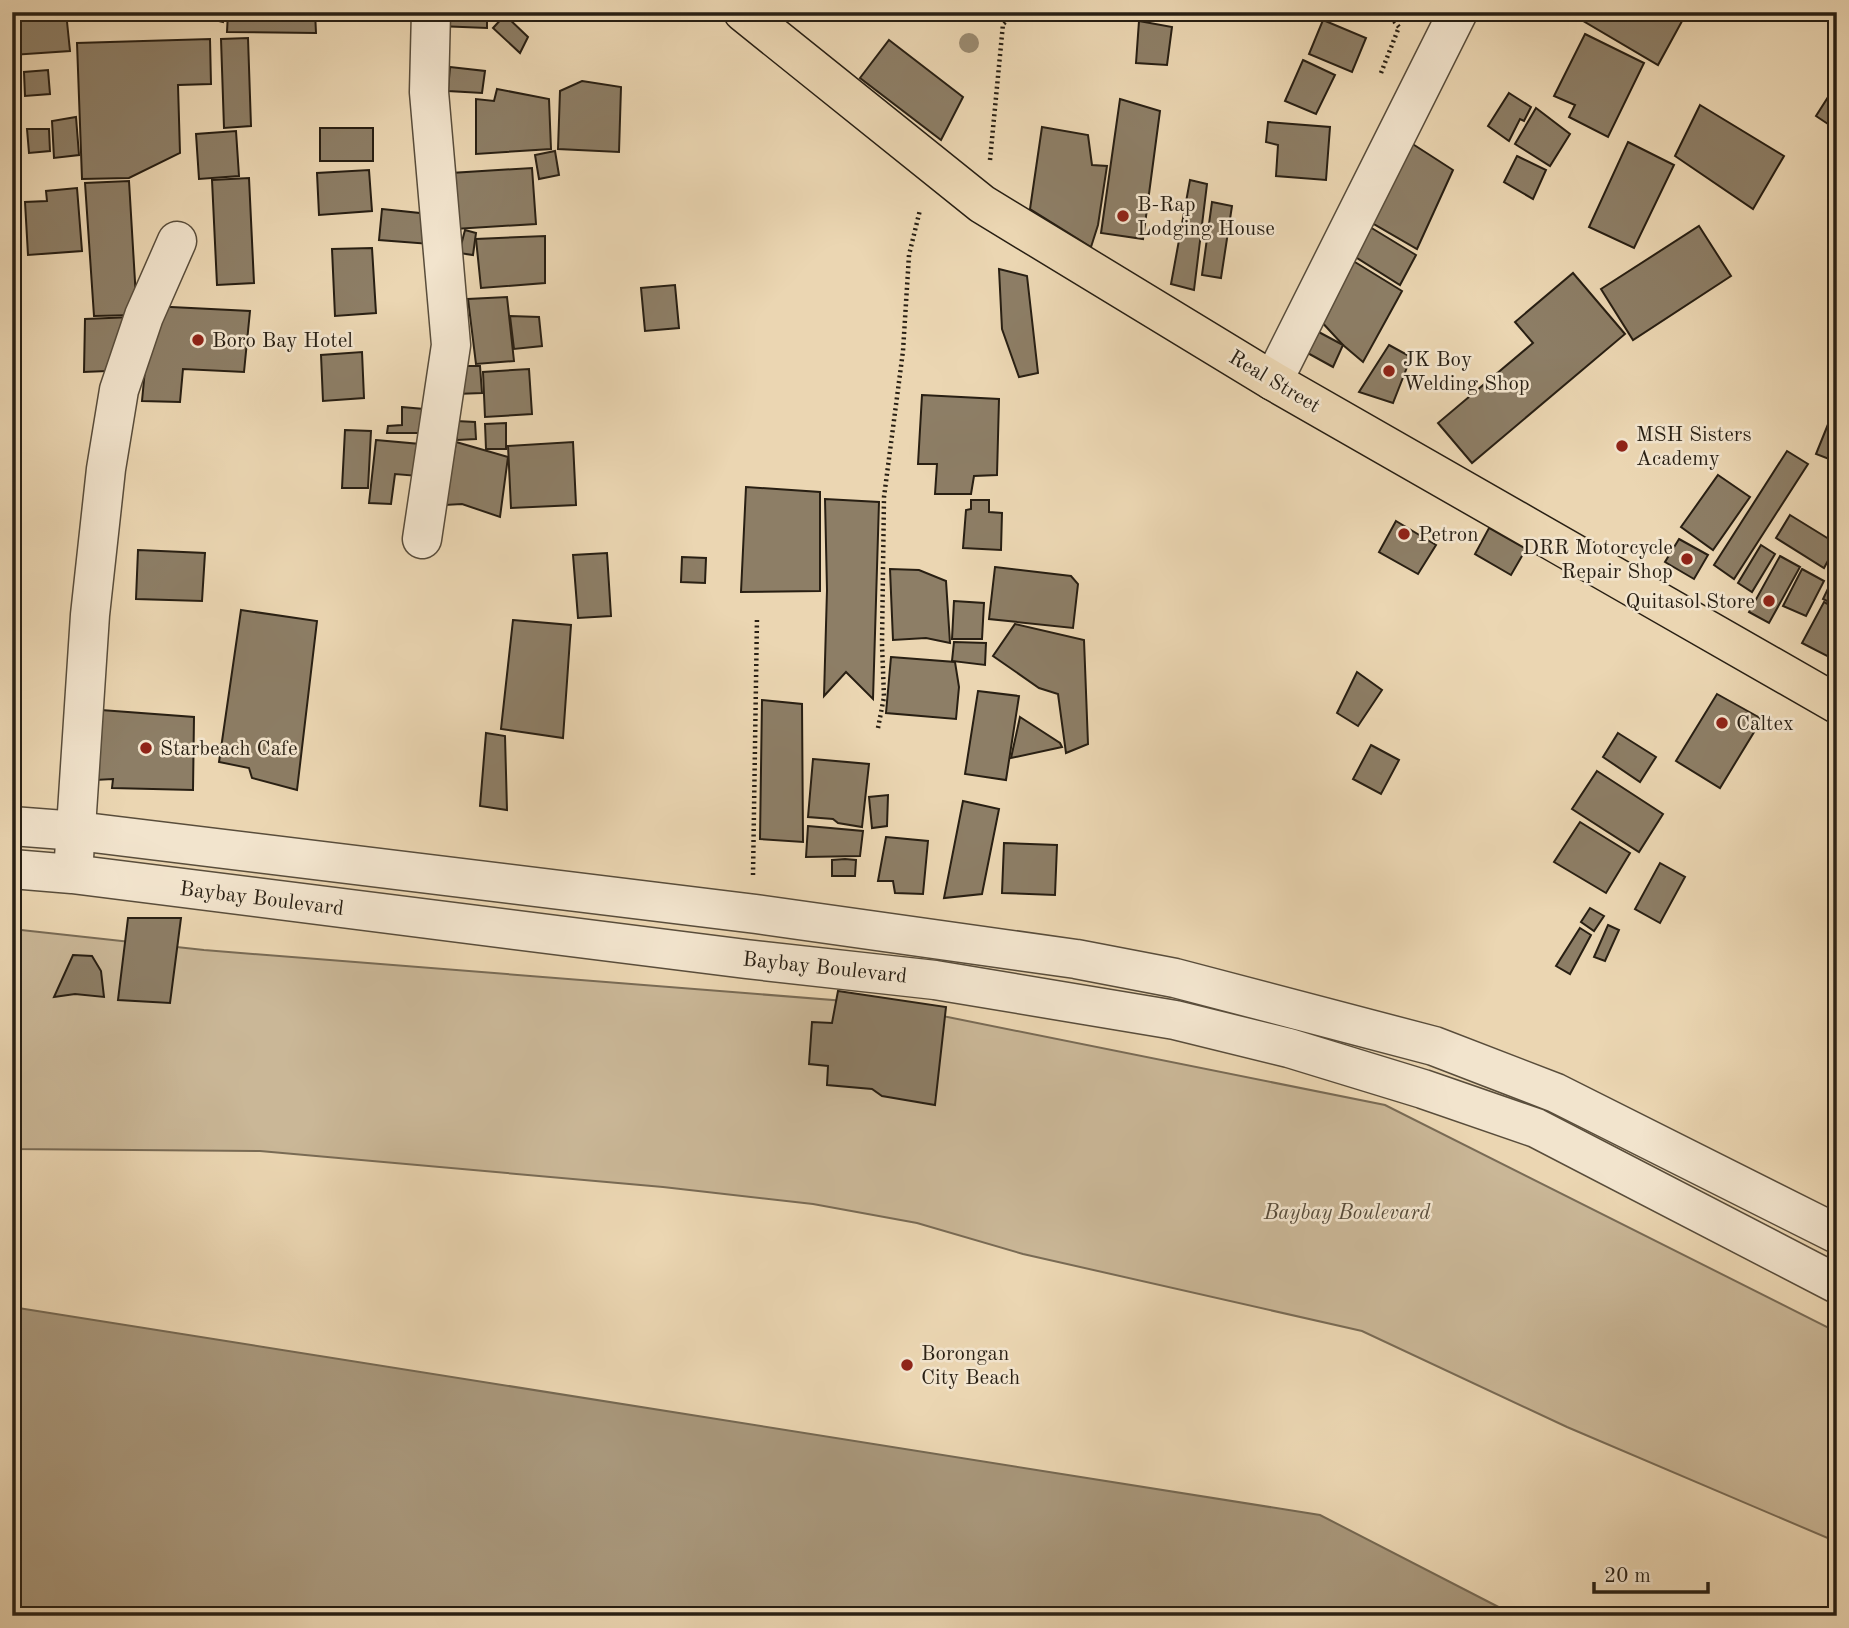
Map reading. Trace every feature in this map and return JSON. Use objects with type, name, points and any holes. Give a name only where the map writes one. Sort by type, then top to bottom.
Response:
[{"type":"main road","name":"Real Street","points":[[743,12],[982,204],[1273,381],[1837,704]]},
{"type":"street","points":[[422,539],[451,345],[429,92],[431,12]]},
{"type":"street","points":[[1273,381],[1458,12]]},
{"type":"street","points":[[72,874],[90,615],[106,469],[119,390],[144,316],[177,241]]},
{"type":"street","name":"Baybay Boulevard","points":[[12,826],[77,831],[754,914],[1076,959],[1175,978],[1434,1046],[1556,1093],[1837,1234]]},
{"type":"street","name":"Baybay Boulevard","points":[[12,869],[72,874],[746,959],[935,979],[1175,1020],[1289,1048],[1423,1089],[1536,1128],[1837,1284]]},
{"type":"street","points":[[746,959],[754,914]]},
{"type":"street","points":[[1536,1128],[1556,1093]]},
{"type":"path","points":[[989,169],[1003,24],[1017,12]]},
{"type":"path","points":[[878,728],[884,696],[884,497],[904,351],[909,255],[920,211]]},
{"type":"path","points":[[754,914],[757,617]]},
{"type":"green space","name":"Baybay Boulevard","points":[[12,929],[204,950],[883,1004],[1385,1105],[1837,1332],[1837,1542],[1567,1427],[1362,1331],[1023,1254],[917,1223],[813,1204],[663,1187],[260,1151],[12,1149]]},
{"type":"shaded area","points":[[12,1307],[1320,1515],[1516,1616],[12,1616]]},
{"type":"building","points":[[13,12],[66,12],[70,51],[12,55]]},
{"type":"building","points":[[181,12],[225,12],[223,22]]},
{"type":"building","points":[[228,12],[315,12],[316,33],[227,32]]},
{"type":"building","points":[[439,12],[487,12],[487,28],[438,26]]},
{"type":"building","points":[[1165,12],[1207,12],[1207,19],[1165,19]]},
{"type":"building","points":[[1568,12],[1687,12],[1658,65]]},
{"type":"building","points":[[505,15],[528,37],[520,53],[493,28]]},
{"type":"building","points":[[1323,20],[1366,38],[1352,72],[1309,54]]},
{"type":"building","points":[[1139,21],[1172,27],[1167,65],[1136,63]]},
{"type":"building","points":[[1585,34],[1644,63],[1608,137],[1569,117],[1575,105],[1554,96]]},
{"type":"building","points":[[248,38],[251,126],[224,128],[221,39]]},
{"type":"building","points":[[210,39],[211,84],[178,85],[180,153],[129,178],[82,179],[77,43]]},
{"type":"building","points":[[889,40],[963,97],[941,140],[860,78]]},
{"type":"building","points":[[1303,60],[1335,75],[1316,114],[1285,101]]},
{"type":"building","points":[[450,67],[485,71],[482,93],[448,91]]},
{"type":"building","points":[[48,70],[50,94],[25,96],[24,72]]},
{"type":"building","points":[[582,81],[621,87],[619,152],[558,149],[560,91]]},
{"type":"building","points":[[1837,83],[1837,130],[1816,116]]},
{"type":"building","points":[[497,89],[549,99],[551,149],[476,154],[476,99],[494,101]]},
{"type":"building","points":[[1509,93],[1531,107],[1524,121],[1520,119],[1509,141],[1488,126]]},
{"type":"building","points":[[1120,99],[1160,111],[1143,239],[1101,233]]},
{"type":"building","points":[[1700,105],[1784,156],[1753,209],[1675,156]]},
{"type":"building","points":[[1536,108],[1570,134],[1550,166],[1515,144]]},
{"type":"building","points":[[76,117],[79,155],[54,158],[52,121]]},
{"type":"building","points":[[1268,122],[1330,127],[1326,180],[1276,176],[1278,145],[1266,142]]},
{"type":"building","points":[[1042,127],[1088,135],[1092,165],[1107,166],[1098,225],[1091,247],[1030,209]]},
{"type":"building","points":[[320,128],[373,128],[373,161],[320,161]]},
{"type":"building","points":[[27,129],[49,129],[50,151],[29,153]]},
{"type":"building","points":[[236,131],[239,176],[199,179],[196,134]]},
{"type":"building","points":[[1408,141],[1453,170],[1417,249],[1367,220]]},
{"type":"building","points":[[1628,142],[1674,165],[1634,248],[1589,227]]},
{"type":"building","points":[[555,151],[559,175],[539,179],[535,155]]},
{"type":"building","points":[[1517,156],[1546,170],[1533,199],[1504,182]]},
{"type":"building","points":[[532,168],[536,224],[455,229],[451,173]]},
{"type":"building","points":[[369,170],[372,211],[319,215],[317,173]]},
{"type":"building","points":[[249,178],[254,283],[217,285],[212,180]]},
{"type":"building","points":[[1190,180],[1207,184],[1194,290],[1171,284]]},
{"type":"building","points":[[129,181],[137,315],[94,316],[85,183]]},
{"type":"building","points":[[77,188],[82,251],[28,255],[25,202],[47,201],[46,191]]},
{"type":"building","points":[[1212,202],[1232,206],[1221,278],[1202,275]]},
{"type":"building","points":[[382,209],[429,214],[430,244],[379,240]]},
{"type":"building","points":[[1365,224],[1416,255],[1400,285],[1349,253]]},
{"type":"building","points":[[1699,226],[1731,276],[1633,340],[1601,289]]},
{"type":"building","points":[[465,230],[476,233],[473,255],[459,253]]},
{"type":"building","points":[[545,236],[545,283],[481,288],[476,239]]},
{"type":"building","points":[[372,248],[376,313],[335,316],[332,249]]},
{"type":"building","points":[[1350,259],[1402,291],[1363,362],[1318,318]]},
{"type":"building","points":[[999,269],[1027,276],[1038,373],[1019,377],[1002,329]]},
{"type":"building","points":[[1573,273],[1625,334],[1472,463],[1438,423],[1533,343],[1515,322]]},
{"type":"building","points":[[675,285],[679,328],[645,331],[641,288]]},
{"type":"building","points":[[507,297],[514,361],[476,364],[468,299]]},
{"type":"building","name":"Boro Bay Hotel","points":[[151,306],[250,311],[244,372],[183,369],[180,402],[142,401]]},
{"type":"building","points":[[510,316],[539,317],[542,346],[514,349]]},
{"type":"building","points":[[132,317],[107,371],[84,372],[85,319]]},
{"type":"building","points":[[1315,330],[1343,345],[1333,367],[1304,351]]},
{"type":"building","name":"JK Boy Welding Shop","points":[[1389,345],[1411,357],[1393,403],[1359,392]]},
{"type":"building","points":[[362,352],[364,398],[323,401],[321,355]]},
{"type":"building","points":[[454,366],[480,366],[482,393],[456,394]]},
{"type":"building","points":[[529,369],[532,414],[485,417],[483,372]]},
{"type":"building","points":[[922,395],[999,399],[997,475],[974,476],[971,494],[935,494],[937,464],[918,464]]},
{"type":"building","points":[[402,407],[435,410],[433,433],[387,433],[388,426],[402,425]]},
{"type":"building","points":[[1833,412],[1837,414],[1837,462],[1816,454]]},
{"type":"building","points":[[456,421],[475,422],[476,439],[457,440]]},
{"type":"building","points":[[506,423],[506,449],[486,449],[485,424]]},
{"type":"building","points":[[345,430],[371,431],[368,488],[342,488]]},
{"type":"building","points":[[376,440],[420,444],[418,476],[395,474],[391,504],[369,503]]},
{"type":"building","points":[[456,442],[508,457],[500,517],[462,504],[445,505]]},
{"type":"building","points":[[573,442],[576,505],[511,508],[508,446]]},
{"type":"building","points":[[1787,451],[1808,464],[1734,579],[1714,565]]},
{"type":"building","points":[[1718,475],[1750,497],[1713,550],[1681,527]]},
{"type":"building","points":[[746,487],[820,492],[820,591],[741,592]]},
{"type":"building","points":[[825,499],[879,502],[873,699],[846,672],[824,696],[827,590]]},
{"type":"building","points":[[971,500],[989,500],[989,512],[1002,513],[1001,550],[963,548],[966,510],[971,509]]},
{"type":"building","points":[[1790,515],[1837,544],[1824,568],[1776,538]]},
{"type":"building","points":[[1396,521],[1436,545],[1418,574],[1379,552]]},
{"type":"building","points":[[1489,528],[1526,549],[1511,575],[1475,554]]},
{"type":"building","name":"DRR Motorcycle Repair Shop","points":[[1679,539],[1708,555],[1694,579],[1665,562]]},
{"type":"building","points":[[1761,545],[1775,554],[1752,592],[1738,583]]},
{"type":"building","points":[[138,550],[205,553],[202,601],[136,599]]},
{"type":"building","points":[[607,553],[611,616],[578,618],[573,555]]},
{"type":"building","name":"Quitasol Store","points":[[1780,556],[1800,567],[1769,623],[1749,612]]},
{"type":"building","points":[[682,557],[706,558],[705,583],[681,582]]},
{"type":"building","points":[[995,567],[1071,576],[1078,584],[1073,628],[989,619]]},
{"type":"building","points":[[890,569],[919,570],[946,581],[950,643],[926,638],[893,640]]},
{"type":"building","points":[[1802,569],[1824,581],[1806,616],[1783,606]]},
{"type":"building","points":[[1837,570],[1837,606],[1823,599]]},
{"type":"building","points":[[954,601],[984,603],[982,639],[952,639]]},
{"type":"building","points":[[1824,602],[1837,609],[1837,646],[1831,658],[1802,643]]},
{"type":"building","points":[[241,610],[317,621],[297,790],[252,778],[249,768],[219,762]]},
{"type":"building","points":[[513,620],[571,625],[563,738],[501,729]]},
{"type":"building","points":[[1015,624],[1084,640],[1088,744],[1066,753],[1058,694],[1039,688],[993,656]]},
{"type":"building","points":[[954,642],[986,643],[985,665],[952,661]]},
{"type":"building","points":[[891,657],[955,662],[959,687],[956,719],[886,713]]},
{"type":"building","points":[[1357,672],[1382,690],[1358,726],[1337,713]]},
{"type":"building","points":[[978,691],[1019,696],[1006,780],[965,774]]},
{"type":"building","points":[[1717,694],[1762,719],[1720,788],[1676,761]]},
{"type":"building","points":[[762,700],[802,704],[803,842],[760,839]]},
{"type":"building","name":"Starbeach Cafe","points":[[101,710],[194,717],[193,790],[112,788],[113,779],[95,780]]},
{"type":"building","points":[[1020,717],[1060,743],[1062,747],[1011,758]]},
{"type":"building","points":[[486,733],[505,736],[507,810],[480,806]]},
{"type":"building","points":[[1618,733],[1656,757],[1640,782],[1603,757]]},
{"type":"building","points":[[1371,745],[1399,760],[1381,794],[1353,779]]},
{"type":"building","points":[[813,759],[869,764],[862,827],[838,823],[833,819],[808,817]]},
{"type":"building","points":[[1597,771],[1663,814],[1639,852],[1572,809]]},
{"type":"building","points":[[888,795],[887,826],[872,828],[869,797]]},
{"type":"building","points":[[963,801],[999,809],[982,894],[944,898]]},
{"type":"building","points":[[1580,822],[1630,853],[1606,893],[1554,862]]},
{"type":"building","points":[[808,826],[863,831],[860,856],[806,857]]},
{"type":"building","points":[[886,837],[928,841],[923,894],[895,893],[893,881],[878,881]]},
{"type":"building","points":[[1004,843],[1057,845],[1055,895],[1002,893]]},
{"type":"building","points":[[832,860],[856,860],[855,876],[832,876]]},
{"type":"building","points":[[1660,863],[1685,877],[1660,923],[1635,909]]},
{"type":"building","points":[[1590,908],[1604,916],[1594,931],[1581,922]]},
{"type":"building","points":[[128,918],[181,918],[170,1003],[118,1000]]},
{"type":"building","points":[[1608,925],[1619,930],[1605,961],[1594,957]]},
{"type":"building","points":[[1580,928],[1591,935],[1570,974],[1556,966]]},
{"type":"building","points":[[73,955],[92,956],[101,971],[104,997],[75,994],[54,997]]},
{"type":"building","points":[[838,991],[946,1007],[935,1105],[882,1096],[872,1089],[827,1085],[828,1066],[809,1064],[812,1022],[832,1023]]},
{"type":"place","name":"B-Rap Lodging House","points":[[1123,216]]},
{"type":"place","name":"Boro Bay Hotel","points":[[198,340]]},
{"type":"place","name":"JK Boy Welding Shop","points":[[1389,371]]},
{"type":"place","name":"MSH Sisters Academy","points":[[1622,446]]},
{"type":"place","name":"Petron","points":[[1404,534]]},
{"type":"place","name":"DRR Motorcycle Repair Shop","points":[[1687,559]]},
{"type":"place","name":"Quitasol Store","points":[[1769,601]]},
{"type":"place","name":"Caltex","points":[[1722,723]]},
{"type":"place","name":"Starbeach Cafe","points":[[146,748]]},
{"type":"place","name":"Borongan City Beach","points":[[907,1365]]}]
